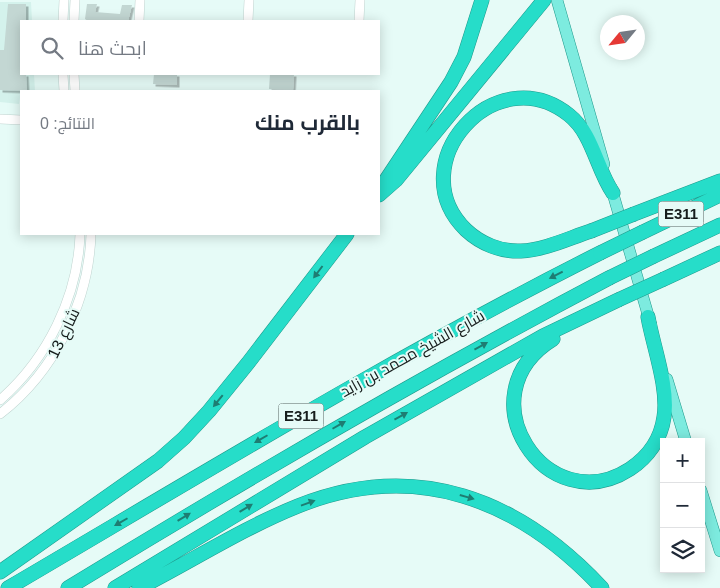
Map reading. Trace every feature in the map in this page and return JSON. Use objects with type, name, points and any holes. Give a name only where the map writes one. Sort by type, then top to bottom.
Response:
[{"type":"highway","points":[[380,189],[451,82],[464,56],[482,0]]},
{"type":"highway","points":[[380,194],[396,180],[544,0]]},
{"type":"highway","points":[[613,193],[606,183],[584,131],[569,115],[550,104],[530,99],[498,103],[476,114],[455,137],[445,167],[445,192],[457,218],[480,241],[500,249],[521,251],[542,247],[590,231],[720,181]]},
{"type":"highway","name":"شارع الشيخ محمد بن زايد","points":[[8,588],[414,351],[495,306],[720,195]]},
{"type":"highway","name":"شارع الشيخ محمد بن زايد","points":[[68,588],[352,418],[503,333],[609,278],[720,225]]},
{"type":"highway","points":[[0,572],[158,461],[184,438],[237,377],[346,235]]},
{"type":"highway","points":[[114,588],[365,437],[543,336],[720,253]]},
{"type":"highway","points":[[613,302],[597,315],[548,342],[530,357],[518,378],[513,401],[515,425],[524,445],[537,460],[552,472],[570,479],[588,481],[606,479],[623,473],[640,462],[651,450],[660,434],[664,416],[665,397],[648,316]]},
{"type":"highway","points":[[140,588],[291,509],[324,497],[364,489],[418,488],[461,495],[504,511],[543,534],[573,558],[602,588]]},
{"type":"highway","points":[[543,534],[591,588]]},
{"type":"main road","points":[[557,0],[685,438]]},
{"type":"main road","points":[[705,503],[720,551]]},
{"type":"street","points":[[63,20],[64,0]]},
{"type":"street","points":[[75,0],[76,19]]},
{"type":"street","points":[[139,20],[140,0]]},
{"type":"street","points":[[248,20],[249,0]]},
{"type":"street","points":[[359,20],[360,0]]},
{"type":"street","points":[[64,75],[64,90]]},
{"type":"street","points":[[74,75],[75,90]]},
{"type":"street","points":[[0,118],[20,120]]},
{"type":"street","name":"شارع 13","points":[[0,400],[34,362],[58,322],[72,284],[80,235]]},
{"type":"street","name":"شارع 13","points":[[0,414],[37,378],[62,340],[82,289],[91,235]]},
{"type":"shaded area","points":[[0,2],[31,2],[32,20],[20,20],[20,75],[34,75],[35,90],[20,90],[19,104],[0,102]]},
{"type":"building","points":[[8,4],[26,4],[26,20],[20,20],[20,75],[26,75],[27,90],[0,90],[0,50],[4,50]]},
{"type":"building","points":[[87,4],[97,4],[95,12],[120,14],[122,5],[132,5],[128,20],[85,19]]},
{"type":"building","points":[[154,75],[177,75],[177,85],[153,84]]},
{"type":"building","points":[[270,75],[294,75],[293,90],[269,89]]}]
